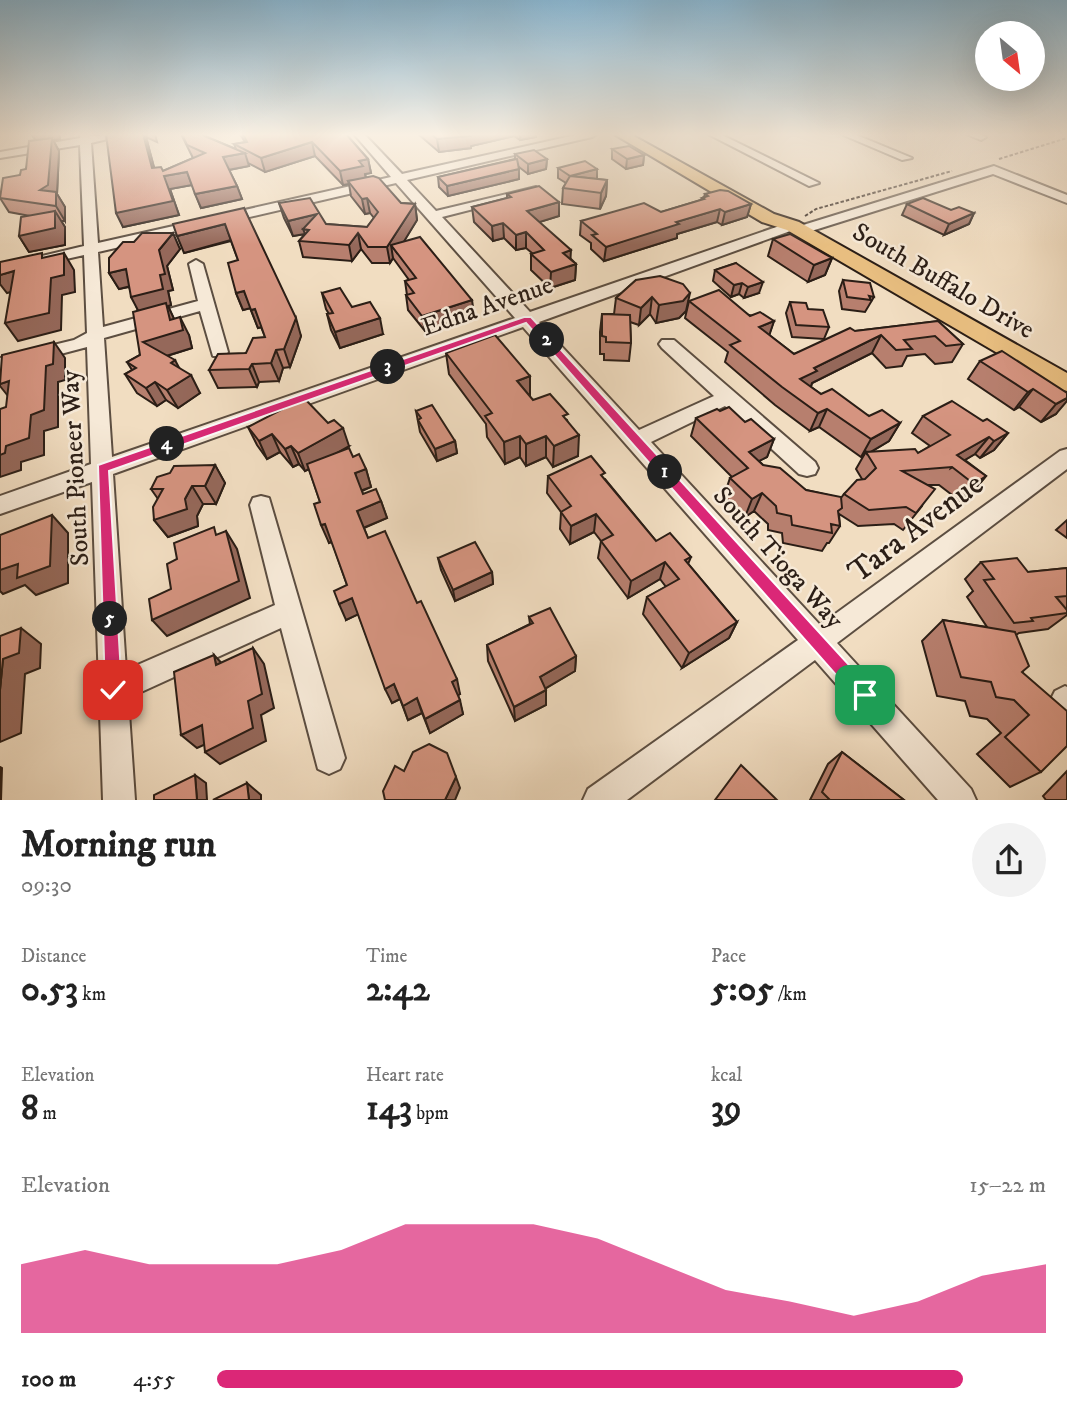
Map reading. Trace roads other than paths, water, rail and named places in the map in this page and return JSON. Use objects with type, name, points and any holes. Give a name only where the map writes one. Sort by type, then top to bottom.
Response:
[{"type":"main road","name":"South Buffalo Drive","points":[[686,171],[768,218],[796,228],[1067,383]]},
{"type":"main road","name":"South Buffalo Drive","points":[[706,171],[783,214],[796,228]]},
{"type":"street","name":"South Pioneer Way","points":[[87,171],[119,800]]},
{"type":"street","name":"South Tioga Way","points":[[393,171],[960,800]]},
{"type":"street","points":[[0,270],[428,171]]},
{"type":"street","points":[[789,171],[813,183]]},
{"type":"street","name":"Edna Avenue","points":[[0,505],[528,319],[796,228],[988,171]]},
{"type":"street","name":"Edna Avenue","points":[[996,171],[1067,199]]},
{"type":"street","points":[[431,216],[540,188]]},
{"type":"street","points":[[196,264],[219,352]]},
{"type":"street","points":[[0,354],[80,344],[95,335],[206,304]]},
{"type":"street","points":[[668,344],[807,468]]},
{"type":"street","points":[[0,365],[45,347]]},
{"type":"street","points":[[637,440],[728,397]]},
{"type":"street","name":"Tara Avenue","points":[[599,800],[969,532],[1067,457]]},
{"type":"street","points":[[261,505],[330,758]]},
{"type":"street","points":[[113,690],[290,611]]}]
